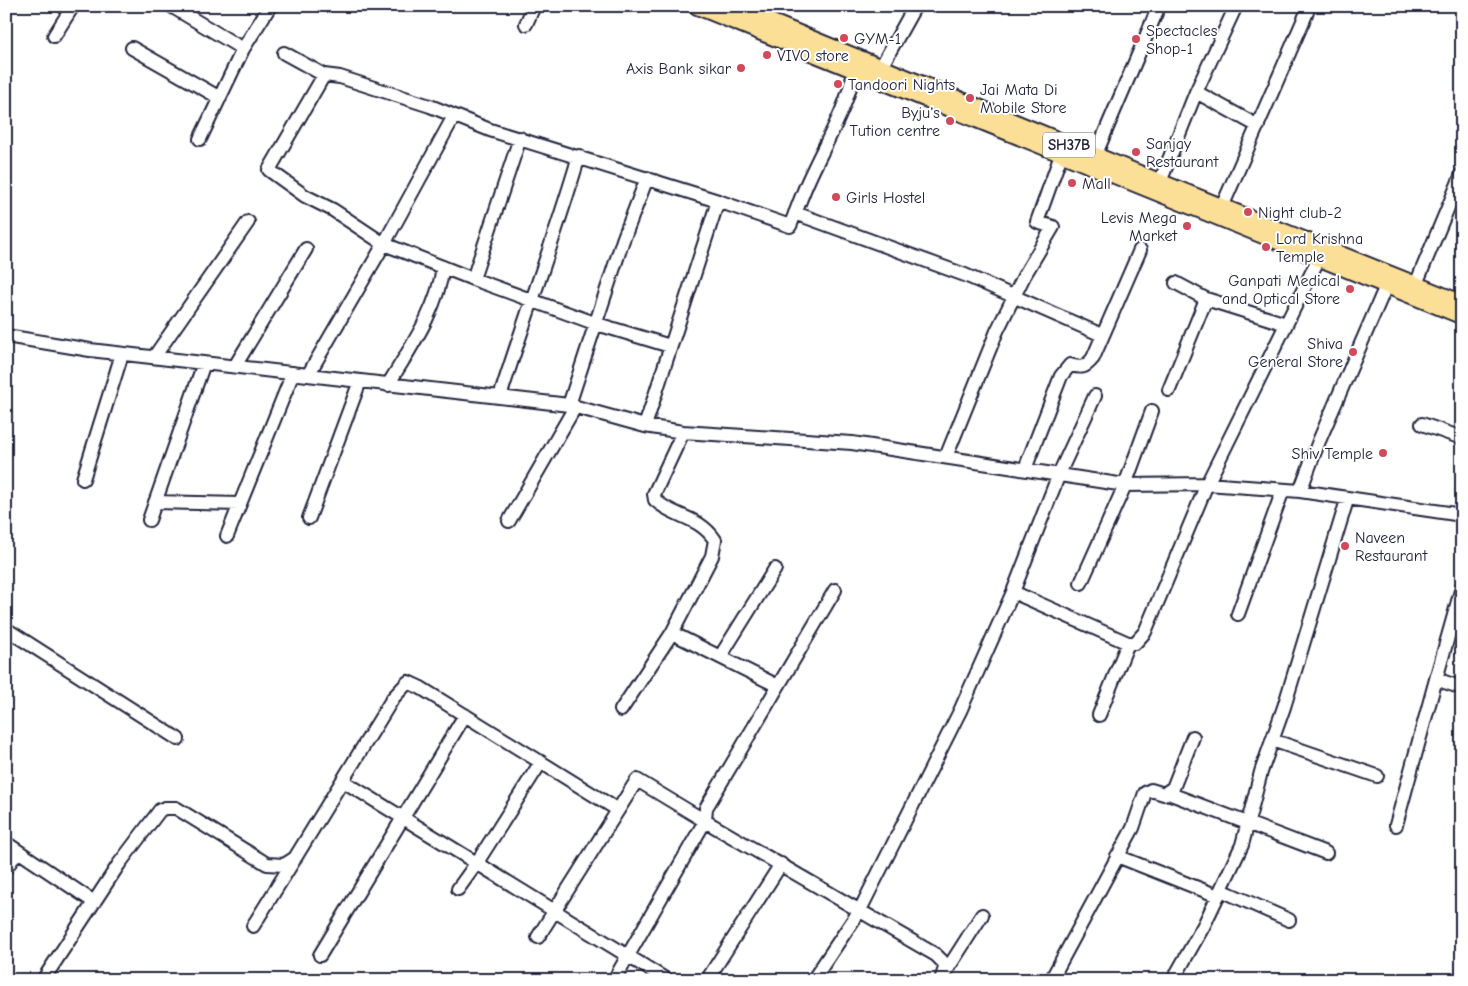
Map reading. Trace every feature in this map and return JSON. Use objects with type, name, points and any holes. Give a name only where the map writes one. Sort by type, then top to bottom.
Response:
[{"type":"main road","points":[[696,6],[1462,316]]},
{"type":"main road","name":"SH37B","points":[[732,6],[1095,156],[1462,303]]},
{"type":"street","points":[[54,36],[73,6]]},
{"type":"street","points":[[171,6],[243,49]]},
{"type":"street","points":[[200,139],[243,49],[270,6]]},
{"type":"street","points":[[526,24],[534,6]]},
{"type":"street","points":[[881,67],[914,6]]},
{"type":"street","points":[[1095,156],[1159,6]]},
{"type":"street","points":[[1160,182],[1196,92],[1236,6]]},
{"type":"street","points":[[1222,207],[1308,12]]},
{"type":"street","points":[[132,48],[220,98]]},
{"type":"street","points":[[284,53],[324,74],[340,76],[490,130],[579,156],[790,226],[809,179],[846,102],[854,71]]},
{"type":"street","points":[[324,74],[269,170],[305,196],[333,210],[384,244],[443,268],[597,324],[670,346]]},
{"type":"street","points":[[1196,92],[1258,126]]},
{"type":"street","points":[[308,375],[384,244],[454,116]]},
{"type":"street","points":[[473,279],[520,138]]},
{"type":"street","points":[[946,457],[997,331],[1014,295],[1054,227],[1037,222],[1061,155]]},
{"type":"street","points":[[500,397],[531,300],[557,232],[579,156]]},
{"type":"street","points":[[1416,284],[1462,174]]},
{"type":"street","points":[[509,521],[572,406],[623,240],[647,178]]},
{"type":"street","points":[[646,426],[670,346],[718,201]]},
{"type":"street","points":[[796,213],[965,275],[1102,335]]},
{"type":"street","points":[[154,357],[248,222]]},
{"type":"street","points":[[235,366],[306,249]]},
{"type":"street","points":[[1025,469],[1061,376],[1070,365],[1081,368],[1087,366],[1093,358],[1140,250]]},
{"type":"street","points":[[1013,592],[1128,643],[1135,643],[1145,632],[1207,484],[1318,258]]},
{"type":"street","points":[[388,385],[430,313],[441,282],[443,268]]},
{"type":"street","points":[[1176,283],[1206,299],[1286,324]]},
{"type":"street","points":[[1300,491],[1319,441],[1386,286]]},
{"type":"street","points":[[1169,390],[1206,299]]},
{"type":"street","points":[[6,336],[122,354],[572,406],[646,426],[683,432],[852,443],[1125,485],[1207,484],[1300,491],[1347,500],[1462,515]]},
{"type":"street","points":[[83,479],[122,354]]},
{"type":"street","points":[[149,520],[204,363]]},
{"type":"street","points":[[227,536],[293,373]]},
{"type":"street","points":[[308,518],[360,381]]},
{"type":"street","points":[[813,980],[860,910],[960,711],[1013,592],[1058,474],[1095,396]]},
{"type":"street","points":[[1081,583],[1125,485],[1152,411]]},
{"type":"street","points":[[1422,424],[1462,438]]},
{"type":"street","points":[[621,710],[672,633],[712,556],[715,540],[703,525],[661,505],[655,500],[654,494],[683,432]]},
{"type":"street","points":[[1238,614],[1283,490]]},
{"type":"street","points":[[1173,980],[1204,925],[1242,845],[1272,740],[1347,500]]},
{"type":"street","points":[[155,502],[240,504]]},
{"type":"street","points":[[720,657],[775,569]]},
{"type":"street","points":[[1396,825],[1462,587]]},
{"type":"street","points":[[614,980],[629,957],[705,822],[706,808],[835,590]]},
{"type":"street","points":[[6,629],[178,738]]},
{"type":"street","points":[[672,633],[778,686]]},
{"type":"street","points":[[1099,715],[1128,643]]},
{"type":"street","points":[[1436,679],[1462,688]]},
{"type":"street","points":[[253,926],[393,698],[408,682],[618,810]]},
{"type":"street","points":[[320,955],[465,715]]},
{"type":"street","points":[[1168,793],[1173,788],[1193,737]]},
{"type":"street","points":[[1272,740],[1377,776]]},
{"type":"street","points":[[458,889],[542,762]]},
{"type":"street","points":[[538,937],[637,780],[705,822],[781,864],[936,955],[946,965],[943,976]]},
{"type":"street","points":[[342,781],[404,817],[476,864],[667,980]]},
{"type":"street","points":[[1050,980],[1133,828],[1145,793],[1151,790],[1168,793],[1326,853]]},
{"type":"street","points":[[43,980],[94,902],[160,810],[176,808],[267,864],[284,865],[295,858]]},
{"type":"street","points":[[6,843],[94,902]]},
{"type":"street","points":[[6,868],[18,850]]},
{"type":"street","points":[[1117,856],[1289,920]]},
{"type":"street","points":[[707,980],[781,864]]},
{"type":"street","points":[[943,976],[982,915]]},
{"type":"place","name":"GYM-1","points":[[844,38]]},
{"type":"place","name":"Spectacles Shop-1","points":[[1136,39]]},
{"type":"place","name":"VIVO store","points":[[767,55]]},
{"type":"place","name":"Axis Bank sikar","points":[[741,68]]},
{"type":"place","name":"Tandoori Nights","points":[[838,84]]},
{"type":"place","name":"Jai Mata Di Mobile Store","points":[[970,98]]},
{"type":"place","name":"Byju's Tution centre","points":[[950,121]]},
{"type":"place","name":"Sanjay Restaurant","points":[[1136,152]]},
{"type":"place","name":"Mall","points":[[1072,183]]},
{"type":"place","name":"Girls Hostel","points":[[836,197]]},
{"type":"place","name":"Night club-2","points":[[1248,212]]},
{"type":"place","name":"Levis Mega Market","points":[[1187,226]]},
{"type":"place","name":"Lord Krishna Temple","points":[[1266,247]]},
{"type":"place","name":"Ganpati Medical and Optical Store","points":[[1350,289]]},
{"type":"place","name":"Shiva General Store","points":[[1353,352]]},
{"type":"place","name":"Shiv Temple","points":[[1383,453]]},
{"type":"place","name":"Naveen Restaurant","points":[[1345,546]]}]
